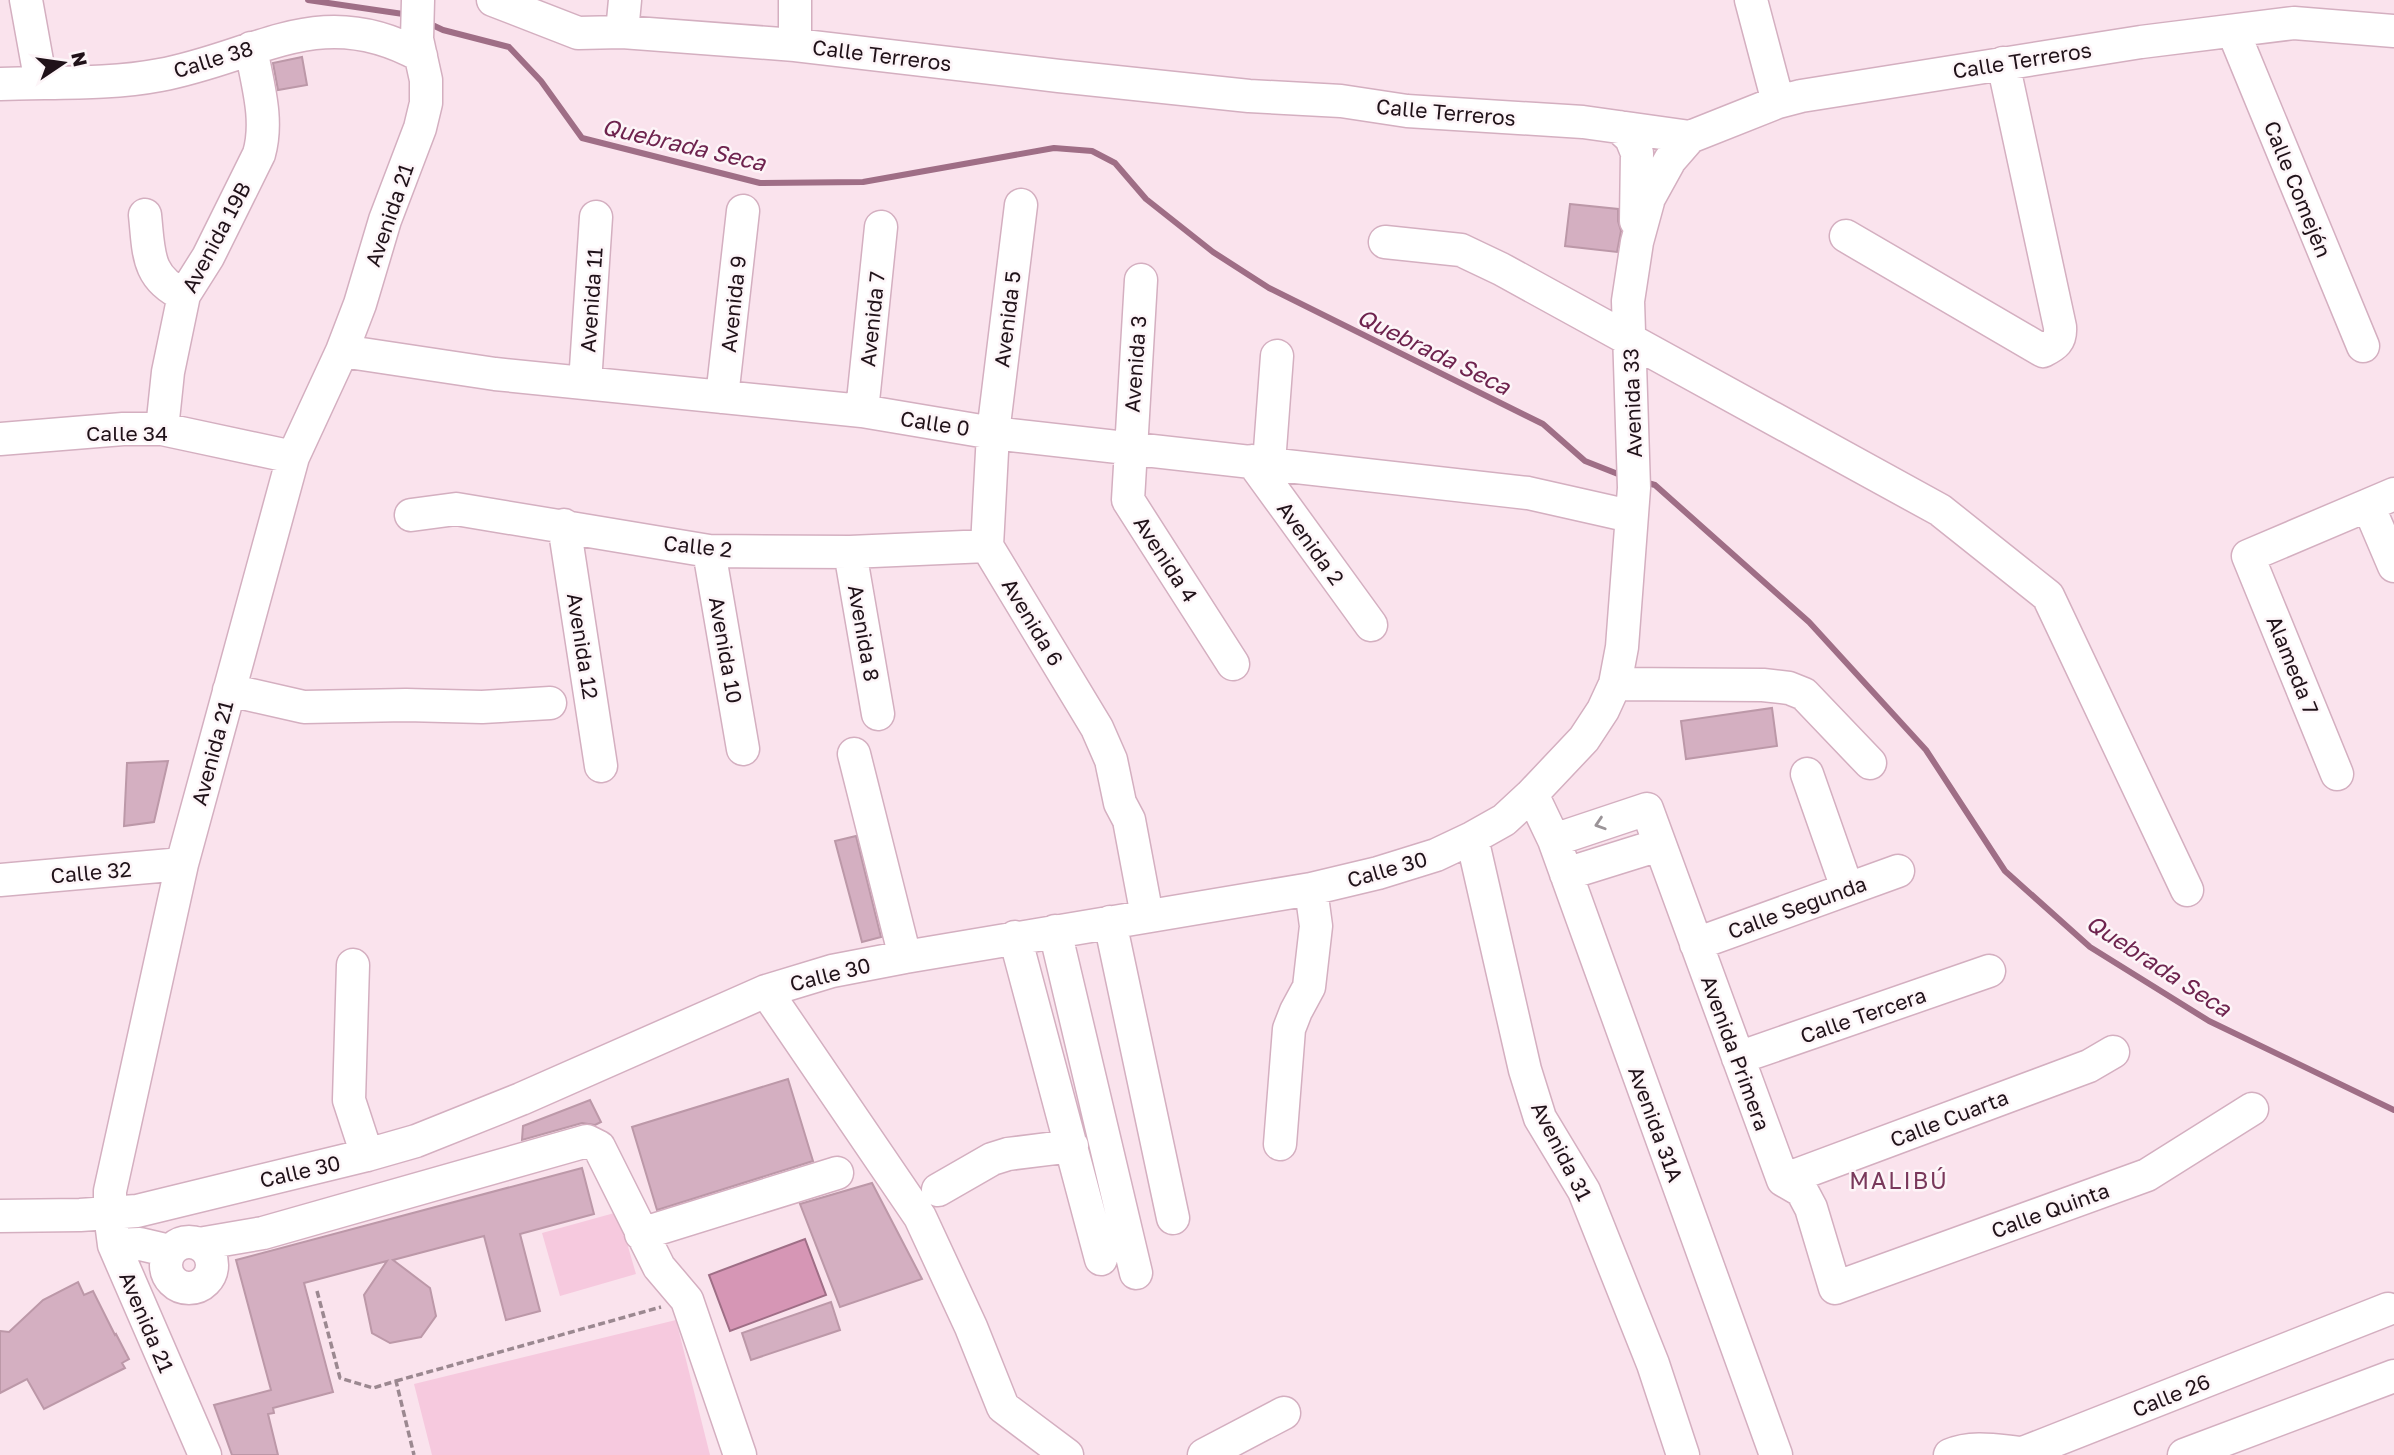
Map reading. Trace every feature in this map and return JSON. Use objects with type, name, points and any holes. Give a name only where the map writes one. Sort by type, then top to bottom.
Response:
[{"type":"street","points":[[26,0],[41,83]]},
{"type":"street","name":"Calle Terreros","points":[[493,0],[578,33],[622,33],[795,45],[1236,94],[1341,101],[1406,111],[1583,122],[1690,137],[1801,96],[2141,42],[2234,31],[2292,11],[2394,31]]},
{"type":"street","points":[[622,33],[625,0]]},
{"type":"street","points":[[795,0],[795,45]]},
{"type":"street","points":[[1751,0],[1778,103]]},
{"type":"street","name":"Avenida 21","points":[[201,1454],[114,1245],[110,1191],[182,864],[293,457],[342,352],[360,304],[385,220],[420,128],[426,103],[426,80],[419,47],[419,4]]},
{"type":"street","name":"Calle Comején","points":[[2234,31],[2362,346]]},
{"type":"street","name":"Calle 38","points":[[0,85],[158,76],[218,61],[279,38],[312,32],[357,33],[419,47]]},
{"type":"street","name":"Avenida 19B","points":[[162,429],[168,372],[184,295],[214,246],[259,154],[264,137],[264,119],[251,48]]},
{"type":"street","points":[[1846,236],[2043,351],[2054,346],[2061,337],[2060,327],[2003,63]]},
{"type":"street","points":[[1619,127],[1631,138],[1637,153],[1637,242]]},
{"type":"street","name":"Avenida 33","points":[[1615,684],[1622,647],[1633,489],[1628,301],[1637,242],[1649,198],[1670,160],[1690,137]]},
{"type":"street","name":"Avenida 5","points":[[993,433],[1021,205]]},
{"type":"street","name":"Avenida 9","points":[[722,397],[743,211]]},
{"type":"street","points":[[145,215],[152,268],[169,288],[184,295]]},
{"type":"street","name":"Avenida 11","points":[[585,383],[596,217]]},
{"type":"street","name":"Avenida 7","points":[[862,411],[881,227]]},
{"type":"street","points":[[1385,242],[1461,250],[1501,269],[1940,510],[2048,596],[2187,890]]},
{"type":"street","name":"Avenida 3","points":[[1129,447],[1141,281]]},
{"type":"street","name":"Calle 0","points":[[342,352],[495,374],[862,411],[993,433],[1528,493],[1633,489]]},
{"type":"street","points":[[1260,462],[1277,356]]},
{"type":"street","name":"Calle 34","points":[[0,439],[123,429],[162,429],[293,457]]},
{"type":"street","points":[[987,546],[993,433]]},
{"type":"street","name":"Avenida 4","points":[[1129,447],[1128,500],[1233,664]]},
{"type":"street","name":"Avenida 2","points":[[1260,462],[1371,625]]},
{"type":"street","points":[[2381,499],[2394,566]]},
{"type":"street","name":"Alameda 7","points":[[2337,774],[2248,556],[2381,499]]},
{"type":"street","name":"Calle 2","points":[[411,515],[456,509],[709,551],[850,552],[987,546]]},
{"type":"street","name":"Avenida 12","points":[[564,525],[601,766]]},
{"type":"street","name":"Avenida 6","points":[[987,546],[1097,728],[1111,760],[1120,803],[1112,825],[1173,1218]]},
{"type":"street","name":"Avenida 10","points":[[709,551],[743,749]]},
{"type":"street","name":"Avenida 8","points":[[850,552],[878,715]]},
{"type":"street","points":[[1615,684],[1763,685],[1789,688],[1804,694],[1870,763]]},
{"type":"street","name":"Calle 30","points":[[0,1216],[137,1211],[416,1141],[521,1098],[766,990],[832,971],[1016,937],[1311,889],[1378,873],[1436,855],[1504,820],[1532,794],[1584,739],[1603,710],[1615,684]]},
{"type":"street","points":[[229,690],[304,707],[482,707],[550,703]]},
{"type":"street","points":[[854,754],[905,957]]},
{"type":"street","points":[[1807,774],[1847,888]]},
{"type":"street","name":"Avenida 31A","points":[[1532,794],[1554,840],[1776,1455]]},
{"type":"street","name":"Avenida Primera","points":[[1554,840],[1647,809],[1783,1180],[1802,1191],[1811,1208],[1835,1288]]},
{"type":"street","name":"Avenida 31","points":[[1472,838],[1525,1070],[1540,1118],[1584,1191],[1653,1364],[1683,1455]]},
{"type":"street","points":[[1566,874],[1659,845]]},
{"type":"street","name":"Calle 32","points":[[0,880],[182,864]]},
{"type":"street","name":"Calle Segunda","points":[[1696,944],[1898,871]]},
{"type":"street","points":[[1280,1144],[1289,1029],[1309,987],[1317,926],[1311,889]]},
{"type":"street","points":[[1055,931],[1136,1273]]},
{"type":"street","points":[[1016,937],[1101,1259]]},
{"type":"street","points":[[353,965],[349,1100],[367,1155]]},
{"type":"street","name":"Calle Tercera","points":[[1738,1058],[1989,971]]},
{"type":"street","points":[[766,990],[920,1217],[971,1327],[1003,1407],[1067,1455]]},
{"type":"street","name":"Calle Cuarta","points":[[1783,1180],[2089,1066],[2113,1052]]},
{"type":"street","name":"Calle Quinta","points":[[1835,1288],[2147,1175],[2252,1109]]},
{"type":"street","points":[[114,1245],[184,1247],[263,1233],[587,1141],[599,1147],[659,1267],[687,1300],[740,1455]]},
{"type":"street","points":[[938,1190],[992,1159],[1008,1154],[1072,1146]]},
{"type":"street","points":[[641,1234],[837,1174]]},
{"type":"street","name":"Calle 26","points":[[1950,1455],[1959,1451],[1984,1449],[2023,1454],[2388,1309]]},
{"type":"street","points":[[2184,1455],[2394,1376]]},
{"type":"street","points":[[1204,1455],[1284,1413]]},
{"type":"path","points":[[317,1291],[340,1378],[373,1388],[687,1300]]},
{"type":"path","points":[[396,1381],[414,1455]]},
{"type":"shaded area","points":[[618,1212],[636,1274],[560,1296],[542,1233]]},
{"type":"shaded area","points":[[805,1239],[826,1295],[730,1331],[709,1275]]},
{"type":"shaded area","points":[[676,1320],[710,1455],[432,1455],[414,1384]]},
{"type":"building","points":[[302,57],[307,85],[278,90],[273,63]]},
{"type":"building","points":[[1570,204],[1618,209],[1621,231],[1617,252],[1565,246]]},
{"type":"building","points":[[1772,708],[1777,746],[1686,759],[1681,721]]},
{"type":"building","points":[[168,761],[154,822],[124,826],[127,763]]},
{"type":"building","points":[[856,836],[881,937],[862,942],[835,841]]},
{"type":"building","points":[[788,1079],[813,1161],[657,1210],[632,1127]]},
{"type":"building","points":[[590,1100],[601,1122],[595,1125],[582,1123],[522,1140],[523,1126]]},
{"type":"building","points":[[582,1168],[594,1214],[520,1234],[540,1311],[506,1320],[484,1236],[393,1260],[430,1288],[436,1316],[421,1337],[390,1343],[372,1333],[364,1295],[387,1261],[304,1283],[333,1392],[273,1408],[274,1413],[268,1414],[278,1455],[232,1455],[214,1405],[271,1390],[236,1260]]},
{"type":"building","points":[[872,1183],[922,1279],[840,1307],[800,1204]]},
{"type":"building","points":[[78,1282],[84,1295],[93,1291],[129,1359],[122,1363],[125,1368],[44,1409],[27,1379],[0,1393],[0,1331],[9,1332],[43,1300]]},
{"type":"building","points":[[831,1302],[840,1330],[751,1360],[742,1333]]},
{"type":"waterway","name":"Quebrada Seca","points":[[308,0],[410,15]]},
{"type":"waterway","name":"Quebrada Seca","points":[[426,22],[443,30],[509,47],[541,81],[582,138],[760,183],[863,182],[1054,148],[1092,151],[1115,163],[1146,199],[1213,252],[1269,288],[1543,424],[1585,461],[1623,476]]},
{"type":"waterway","name":"Quebrada Seca","points":[[1644,482],[1655,485],[1809,622],[1926,750],[2005,871],[2090,947],[2209,1021],[2394,1110]]},
{"type":"district","name":"MALIBÚ","points":[[1899,1180]]}]
